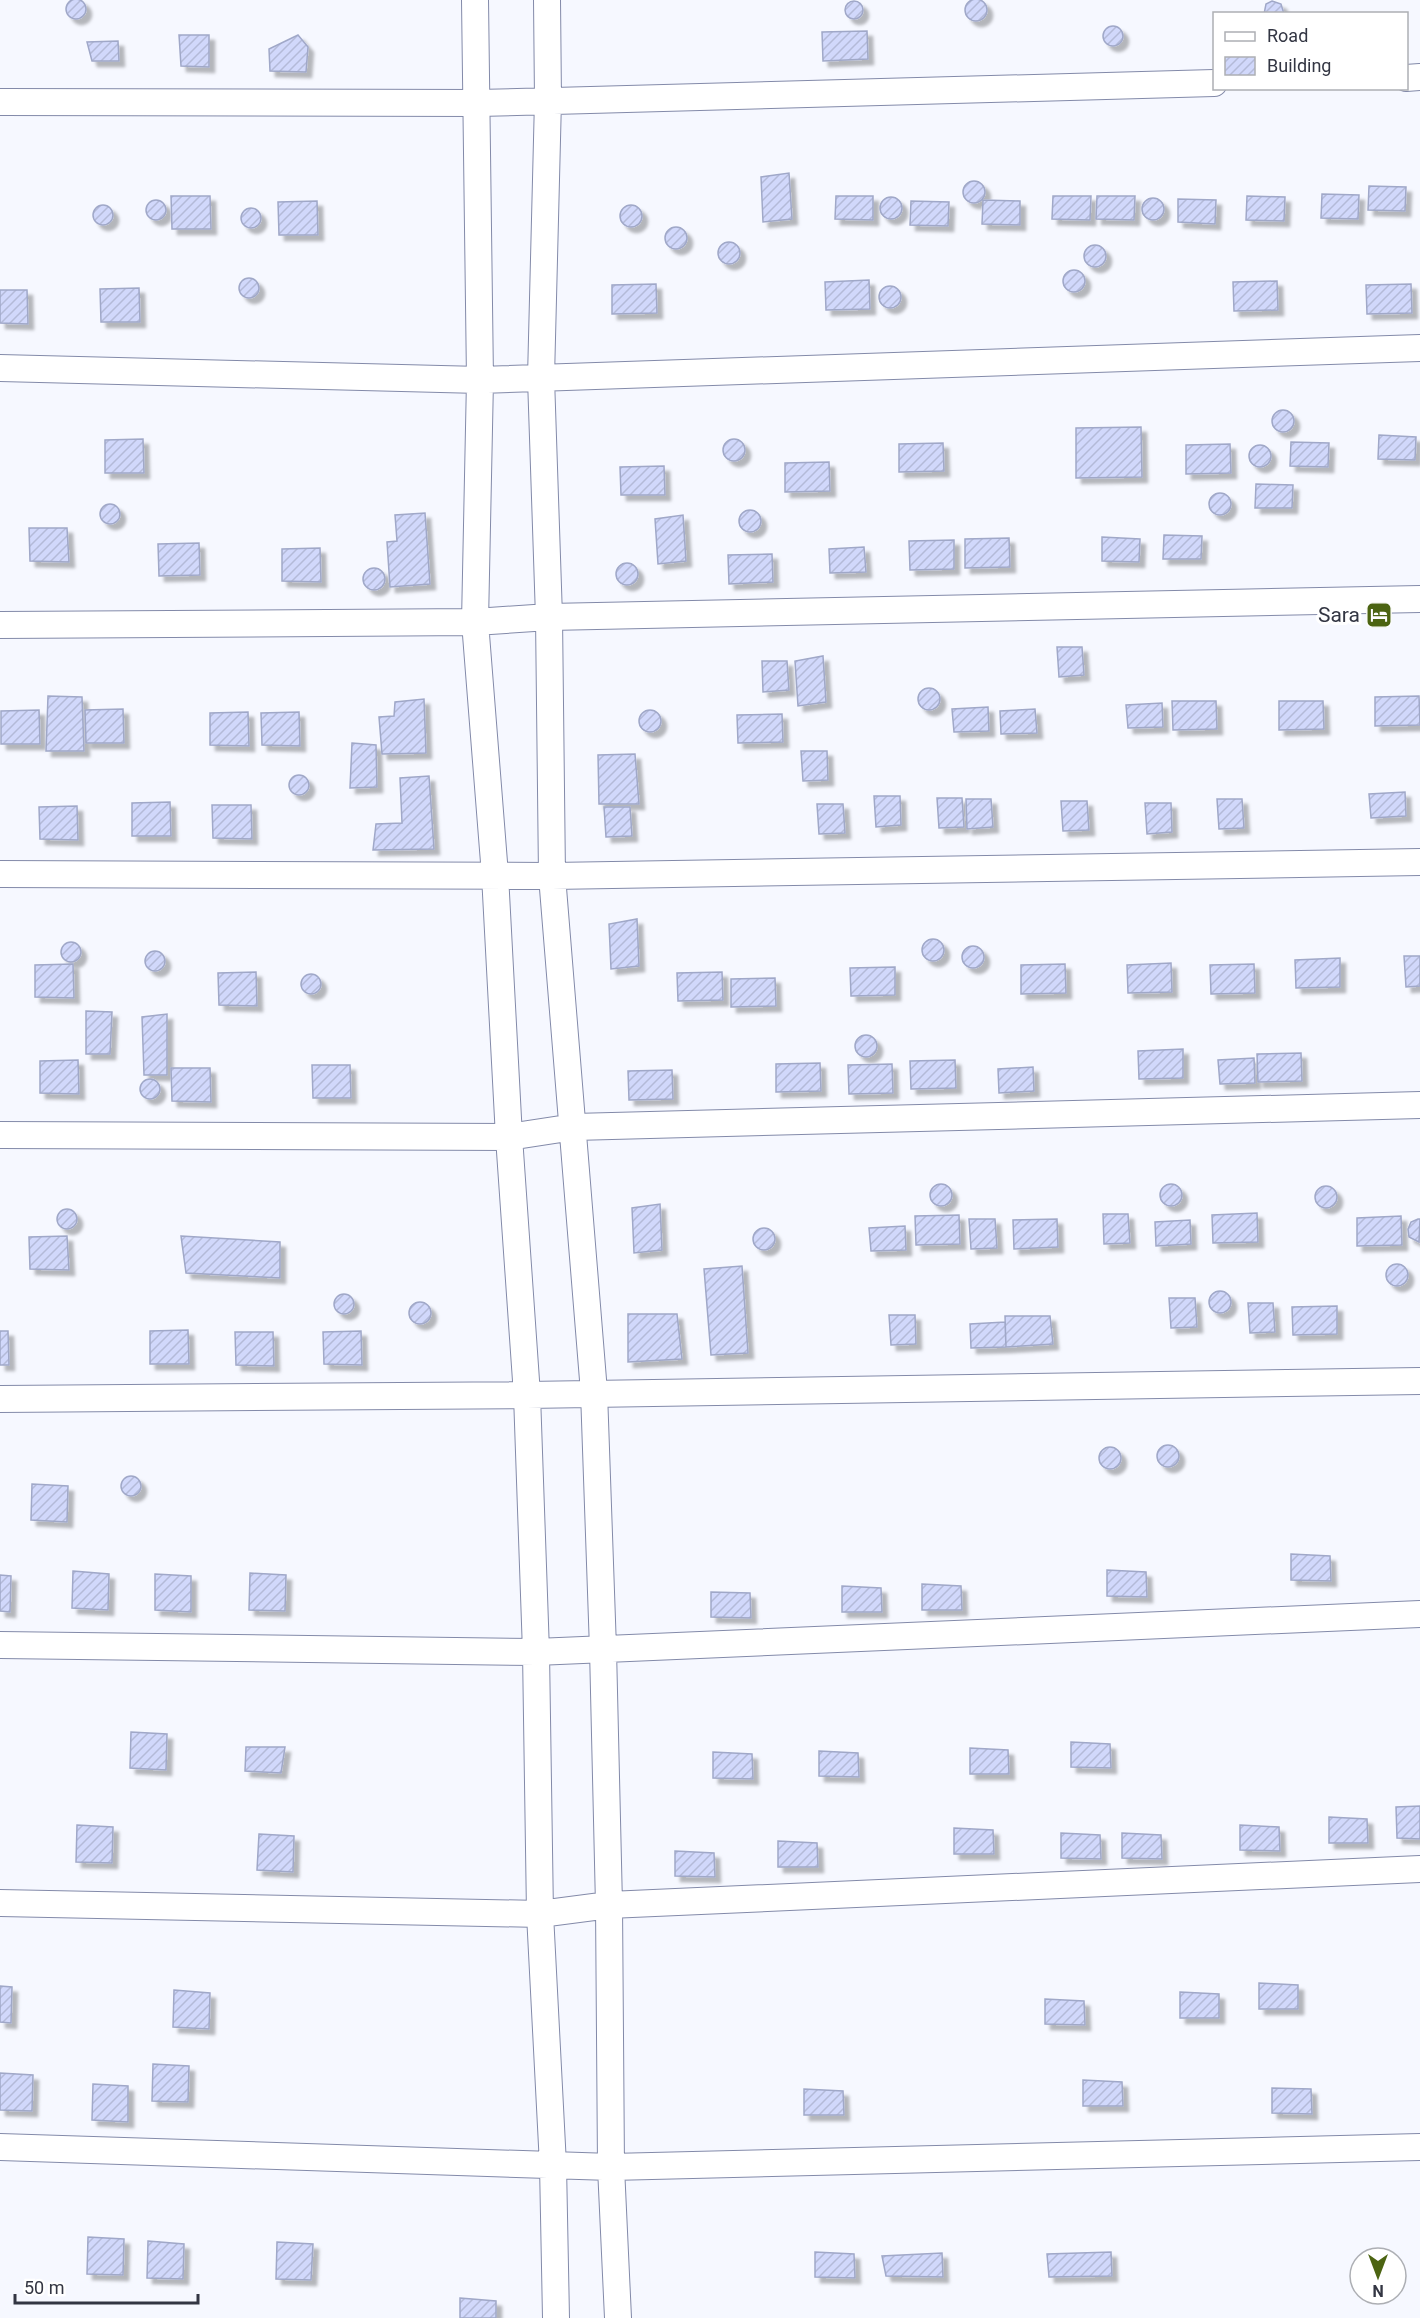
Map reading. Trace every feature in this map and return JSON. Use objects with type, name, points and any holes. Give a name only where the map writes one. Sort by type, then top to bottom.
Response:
[{"type":"street","points":[[475,0],[480,380],[475,622],[495,875],[509,1137],[527,1395],[536,1652],[540,1914],[553,2165],[556,2318]]},
{"type":"street","points":[[547,0],[548,100],[541,378],[549,617],[552,876],[594,1392],[609,1905],[611,2167],[618,2318]]},
{"type":"street","points":[[0,102],[478,102],[1213,83]]},
{"type":"street","points":[[0,368],[480,380],[1420,348]]},
{"type":"street","points":[[0,625],[475,622],[549,617],[1420,599]]},
{"type":"street","points":[[0,874],[552,876],[1420,862]]},
{"type":"street","points":[[0,1135],[509,1137],[574,1127],[1420,1105]]},
{"type":"street","points":[[0,1399],[527,1395],[594,1392],[1420,1381]]},
{"type":"street","points":[[0,1645],[536,1652],[1420,1614]]},
{"type":"street","points":[[0,1903],[540,1914],[609,1905],[1420,1869]]},
{"type":"street","points":[[0,2147],[611,2167],[1420,2147]]},
{"type":"building","points":[[72,-1],[80,-1],[86,5],[86,13],[80,19],[72,19],[66,13],[66,5]]},
{"type":"building","points":[[976,-1],[984,2],[987,10],[984,18],[976,21],[968,18],[965,10],[968,2]]},
{"type":"building","points":[[850,1],[858,1],[863,6],[861,17],[850,19],[845,14],[845,6]]},
{"type":"building","points":[[1272,1],[1281,4],[1283,12],[1264,12],[1266,4]]},
{"type":"building","points":[[1109,26],[1117,26],[1123,32],[1123,40],[1117,46],[1109,46],[1103,40],[1103,32]]},
{"type":"building","points":[[867,31],[868,59],[823,61],[822,32]]},
{"type":"building","points":[[179,35],[209,35],[209,67],[181,66]]},
{"type":"building","points":[[298,35],[308,47],[306,72],[270,71],[269,49]]},
{"type":"building","points":[[118,41],[119,61],[92,61],[87,42]]},
{"type":"building","points":[[789,173],[792,219],[763,222],[761,177]]},
{"type":"building","points":[[974,181],[982,184],[985,192],[982,200],[974,203],[966,200],[963,192],[966,184]]},
{"type":"building","points":[[1369,186],[1406,187],[1405,211],[1368,210]]},
{"type":"building","points":[[1322,194],[1359,195],[1358,219],[1321,218]]},
{"type":"building","points":[[171,196],[210,196],[211,229],[172,229]]},
{"type":"building","points":[[836,196],[873,196],[873,220],[835,219]]},
{"type":"building","points":[[1053,196],[1091,196],[1090,220],[1052,219]]},
{"type":"building","points":[[1097,196],[1135,196],[1134,220],[1096,219]]},
{"type":"building","points":[[1247,196],[1285,197],[1284,221],[1246,220]]},
{"type":"building","points":[[891,197],[899,200],[902,208],[899,216],[891,219],[883,216],[880,208],[883,200]]},
{"type":"building","points":[[1153,198],[1161,201],[1164,209],[1161,217],[1153,220],[1145,217],[1142,209],[1145,201]]},
{"type":"building","points":[[1178,199],[1216,200],[1215,224],[1178,222]]},
{"type":"building","points":[[156,200],[163,203],[166,210],[163,217],[156,220],[149,217],[146,210],[149,203]]},
{"type":"building","points":[[983,200],[1020,201],[1020,225],[982,224]]},
{"type":"building","points":[[317,201],[318,235],[279,235],[278,202]]},
{"type":"building","points":[[911,201],[949,202],[948,226],[910,225]]},
{"type":"building","points":[[103,205],[110,208],[113,215],[110,222],[103,225],[96,222],[93,215],[96,208]]},
{"type":"building","points":[[631,205],[639,208],[642,216],[639,224],[631,227],[623,224],[620,216],[623,208]]},
{"type":"building","points":[[251,208],[258,211],[261,218],[258,225],[251,228],[244,225],[241,218],[244,211]]},
{"type":"building","points":[[676,227],[684,230],[687,238],[684,246],[676,249],[668,246],[665,238],[668,230]]},
{"type":"building","points":[[729,242],[737,245],[740,253],[737,261],[729,264],[721,261],[718,253],[721,245]]},
{"type":"building","points":[[1095,245],[1103,248],[1106,256],[1103,264],[1095,267],[1087,264],[1084,256],[1087,248]]},
{"type":"building","points":[[1074,270],[1082,273],[1085,281],[1082,289],[1074,292],[1066,289],[1063,281],[1066,273]]},
{"type":"building","points":[[249,278],[256,281],[259,288],[256,295],[249,298],[242,295],[239,288],[242,281]]},
{"type":"building","points":[[869,280],[870,309],[826,310],[825,282]]},
{"type":"building","points":[[1277,281],[1278,310],[1234,311],[1233,282]]},
{"type":"building","points":[[656,284],[657,313],[612,314],[612,285]]},
{"type":"building","points":[[1411,284],[1412,313],[1367,314],[1366,285]]},
{"type":"building","points":[[890,286],[898,289],[901,297],[898,305],[890,308],[882,305],[879,297],[882,289]]},
{"type":"building","points":[[139,288],[140,322],[101,322],[100,289]]},
{"type":"building","points":[[0,290],[27,290],[28,324],[0,323]]},
{"type":"building","points":[[1283,410],[1291,413],[1294,421],[1291,429],[1283,432],[1275,429],[1272,421],[1275,413]]},
{"type":"building","points":[[1141,427],[1142,477],[1076,478],[1076,428]]},
{"type":"building","points":[[1379,435],[1416,437],[1415,460],[1378,459]]},
{"type":"building","points":[[143,439],[144,473],[105,473],[105,440]]},
{"type":"building","points":[[734,439],[742,442],[745,450],[742,458],[734,461],[726,458],[723,450],[726,442]]},
{"type":"building","points":[[1291,442],[1329,443],[1328,467],[1290,466]]},
{"type":"building","points":[[943,443],[944,471],[899,472],[899,444]]},
{"type":"building","points":[[1230,444],[1231,473],[1186,474],[1186,445]]},
{"type":"building","points":[[1260,445],[1268,448],[1271,456],[1268,464],[1260,467],[1252,464],[1249,456],[1252,448]]},
{"type":"building","points":[[829,462],[830,491],[785,492],[785,463]]},
{"type":"building","points":[[664,466],[665,495],[621,495],[620,467]]},
{"type":"building","points":[[1256,484],[1293,485],[1292,508],[1255,508]]},
{"type":"building","points":[[1220,493],[1228,496],[1231,504],[1228,512],[1220,515],[1212,512],[1209,504],[1212,496]]},
{"type":"building","points":[[110,504],[117,507],[120,514],[117,521],[110,524],[103,521],[100,514],[103,507]]},
{"type":"building","points":[[750,510],[758,513],[761,521],[758,529],[750,532],[742,529],[739,521],[742,513]]},
{"type":"building","points":[[425,513],[430,584],[390,587],[387,542],[397,541],[395,515]]},
{"type":"building","points":[[683,515],[686,561],[658,564],[655,519]]},
{"type":"building","points":[[29,528],[67,528],[69,562],[30,561]]},
{"type":"building","points":[[1164,535],[1202,536],[1201,559],[1163,559]]},
{"type":"building","points":[[1102,537],[1140,539],[1139,562],[1102,561]]},
{"type":"building","points":[[1009,538],[1010,567],[965,568],[965,539]]},
{"type":"building","points":[[954,540],[954,569],[910,570],[909,541]]},
{"type":"building","points":[[199,543],[200,575],[159,576],[158,544]]},
{"type":"building","points":[[864,547],[866,572],[830,573],[829,549]]},
{"type":"building","points":[[320,548],[321,582],[282,581],[282,549]]},
{"type":"building","points":[[772,554],[773,582],[729,584],[728,555]]},
{"type":"building","points":[[627,563],[635,566],[638,574],[635,582],[627,585],[619,582],[616,574],[619,566]]},
{"type":"building","points":[[374,568],[382,571],[385,579],[382,587],[374,590],[366,587],[363,579],[366,571]]},
{"type":"building","points":[[1057,647],[1082,647],[1084,675],[1059,677]]},
{"type":"building","points":[[823,656],[826,702],[798,706],[795,661]]},
{"type":"building","points":[[762,661],[787,661],[789,690],[763,692]]},
{"type":"building","points":[[929,688],[937,691],[940,699],[937,707],[929,710],[921,707],[918,699],[921,691]]},
{"type":"building","points":[[48,696],[82,697],[84,751],[46,751]]},
{"type":"building","points":[[1419,696],[1420,725],[1375,726],[1375,697]]},
{"type":"building","points":[[424,699],[426,753],[382,754],[379,717],[394,716],[395,702]]},
{"type":"building","points":[[1172,701],[1216,701],[1217,729],[1173,730]]},
{"type":"building","points":[[1279,701],[1323,701],[1324,729],[1279,730]]},
{"type":"building","points":[[1162,703],[1163,727],[1128,728],[1126,705]]},
{"type":"building","points":[[988,707],[989,731],[954,732],[952,709]]},
{"type":"building","points":[[123,709],[124,743],[86,743],[85,710]]},
{"type":"building","points":[[1035,709],[1037,733],[1001,734],[1000,711]]},
{"type":"building","points":[[39,710],[40,744],[1,744],[1,711]]},
{"type":"building","points":[[650,710],[658,713],[661,721],[658,729],[650,732],[642,729],[639,721],[642,713]]},
{"type":"building","points":[[248,712],[249,746],[210,745],[210,713]]},
{"type":"building","points":[[299,712],[300,746],[262,745],[261,713]]},
{"type":"building","points":[[782,714],[783,742],[738,743],[737,715]]},
{"type":"building","points":[[352,743],[376,745],[377,787],[350,788]]},
{"type":"building","points":[[801,751],[827,751],[828,780],[803,781]]},
{"type":"building","points":[[635,754],[639,804],[599,804],[598,755]]},
{"type":"building","points":[[299,775],[306,778],[309,785],[306,792],[299,795],[292,792],[289,785],[292,778]]},
{"type":"building","points":[[429,776],[434,849],[373,850],[376,824],[402,823],[400,778]]},
{"type":"building","points":[[1405,792],[1406,816],[1371,818],[1369,794]]},
{"type":"building","points":[[874,796],[900,796],[901,825],[876,827]]},
{"type":"building","points":[[937,798],[962,798],[964,827],[939,828]]},
{"type":"building","points":[[966,799],[991,799],[993,827],[967,829]]},
{"type":"building","points":[[1217,799],[1242,799],[1244,828],[1219,829]]},
{"type":"building","points":[[1061,801],[1087,801],[1089,830],[1063,831]]},
{"type":"building","points":[[170,802],[171,836],[132,836],[132,803]]},
{"type":"building","points":[[1145,803],[1171,803],[1172,832],[1147,834]]},
{"type":"building","points":[[817,804],[843,804],[845,833],[819,834]]},
{"type":"building","points":[[212,805],[251,805],[252,839],[213,838]]},
{"type":"building","points":[[77,806],[78,840],[40,839],[39,807]]},
{"type":"building","points":[[604,807],[630,807],[632,836],[606,837]]},
{"type":"building","points":[[637,919],[639,966],[611,969],[609,924]]},
{"type":"building","points":[[933,939],[941,942],[944,950],[941,958],[933,961],[925,958],[922,950],[925,942]]},
{"type":"building","points":[[71,942],[78,945],[81,952],[78,959],[71,962],[64,959],[61,952],[64,945]]},
{"type":"building","points":[[973,946],[981,949],[984,957],[981,965],[973,968],[965,965],[962,957],[965,949]]},
{"type":"building","points":[[155,951],[162,954],[165,961],[162,968],[155,971],[148,968],[145,961],[148,954]]},
{"type":"building","points":[[1404,956],[1420,956],[1420,986],[1406,987]]},
{"type":"building","points":[[1340,958],[1340,987],[1296,988],[1295,960]]},
{"type":"building","points":[[1171,963],[1172,992],[1128,993],[1127,965]]},
{"type":"building","points":[[73,964],[74,998],[35,997],[35,965]]},
{"type":"building","points":[[1065,964],[1066,993],[1021,994],[1021,965]]},
{"type":"building","points":[[1254,964],[1255,993],[1211,994],[1210,965]]},
{"type":"building","points":[[895,967],[895,995],[851,996],[850,968]]},
{"type":"building","points":[[256,972],[257,1006],[219,1005],[218,973]]},
{"type":"building","points":[[722,972],[723,1000],[678,1001],[677,973]]},
{"type":"building","points":[[311,974],[318,977],[321,984],[318,991],[311,994],[304,991],[301,984],[304,977]]},
{"type":"building","points":[[775,978],[776,1006],[731,1007],[731,979]]},
{"type":"building","points":[[86,1011],[112,1012],[110,1054],[86,1054]]},
{"type":"building","points":[[167,1014],[167,1075],[144,1075],[142,1017]]},
{"type":"building","points":[[866,1035],[874,1038],[877,1046],[874,1054],[866,1057],[858,1054],[855,1046],[858,1038]]},
{"type":"building","points":[[1183,1049],[1183,1078],[1139,1079],[1138,1051]]},
{"type":"building","points":[[1301,1053],[1302,1081],[1258,1082],[1257,1054]]},
{"type":"building","points":[[1254,1058],[1255,1083],[1220,1084],[1218,1060]]},
{"type":"building","points":[[78,1060],[79,1094],[40,1093],[40,1061]]},
{"type":"building","points":[[955,1060],[956,1088],[911,1089],[910,1061]]},
{"type":"building","points":[[820,1063],[821,1091],[776,1092],[776,1064]]},
{"type":"building","points":[[892,1064],[893,1093],[849,1094],[848,1065]]},
{"type":"building","points":[[312,1065],[350,1065],[351,1098],[313,1098]]},
{"type":"building","points":[[1033,1067],[1034,1091],[999,1093],[998,1069]]},
{"type":"building","points":[[171,1068],[210,1068],[211,1102],[172,1101]]},
{"type":"building","points":[[672,1070],[673,1099],[629,1100],[628,1071]]},
{"type":"building","points":[[150,1079],[157,1082],[160,1089],[157,1096],[150,1099],[143,1096],[140,1089],[143,1082]]},
{"type":"building","points":[[941,1184],[949,1187],[952,1195],[949,1203],[941,1206],[933,1203],[930,1195],[933,1187]]},
{"type":"building","points":[[1171,1184],[1179,1187],[1182,1195],[1179,1203],[1171,1206],[1163,1203],[1160,1195],[1163,1187]]},
{"type":"building","points":[[1326,1186],[1334,1189],[1337,1197],[1334,1205],[1326,1208],[1318,1205],[1315,1197],[1318,1189]]},
{"type":"building","points":[[660,1204],[662,1250],[634,1253],[632,1208]]},
{"type":"building","points":[[67,1209],[74,1212],[77,1219],[74,1226],[67,1229],[60,1226],[57,1219],[60,1212]]},
{"type":"building","points":[[1257,1213],[1258,1242],[1213,1243],[1212,1215]]},
{"type":"building","points":[[1103,1214],[1128,1214],[1130,1243],[1104,1244]]},
{"type":"building","points":[[959,1215],[960,1244],[916,1245],[915,1216]]},
{"type":"building","points":[[1401,1216],[1402,1245],[1357,1246],[1357,1218]]},
{"type":"building","points":[[969,1219],[995,1219],[997,1248],[971,1249]]},
{"type":"building","points":[[1057,1219],[1058,1247],[1014,1249],[1013,1220]]},
{"type":"building","points":[[1420,1219],[1419,1242],[1409,1237],[1408,1229],[1411,1222]]},
{"type":"building","points":[[1190,1220],[1191,1244],[1156,1246],[1155,1222]]},
{"type":"building","points":[[905,1226],[906,1250],[871,1251],[869,1228]]},
{"type":"building","points":[[764,1228],[772,1231],[775,1239],[772,1247],[764,1250],[756,1247],[753,1239],[756,1231]]},
{"type":"building","points":[[67,1236],[69,1270],[30,1269],[29,1237]]},
{"type":"building","points":[[181,1236],[280,1242],[280,1278],[186,1273]]},
{"type":"building","points":[[1397,1264],[1405,1267],[1408,1275],[1405,1283],[1397,1286],[1389,1283],[1386,1275],[1389,1267]]},
{"type":"building","points":[[742,1266],[748,1353],[711,1355],[704,1269]]},
{"type":"building","points":[[1220,1291],[1228,1294],[1231,1302],[1228,1310],[1220,1313],[1212,1310],[1209,1302],[1212,1294]]},
{"type":"building","points":[[344,1294],[351,1297],[354,1304],[351,1311],[344,1314],[337,1311],[334,1304],[337,1297]]},
{"type":"building","points":[[1169,1298],[1195,1298],[1197,1327],[1171,1328]]},
{"type":"building","points":[[420,1302],[428,1305],[431,1313],[428,1321],[420,1324],[412,1321],[409,1313],[412,1305]]},
{"type":"building","points":[[1248,1303],[1273,1303],[1275,1332],[1250,1333]]},
{"type":"building","points":[[1337,1306],[1337,1334],[1293,1335],[1292,1307]]},
{"type":"building","points":[[628,1314],[677,1314],[682,1359],[628,1362]]},
{"type":"building","points":[[889,1315],[915,1315],[916,1344],[891,1345]]},
{"type":"building","points":[[1005,1316],[1050,1316],[1053,1344],[1006,1347]]},
{"type":"building","points":[[1005,1322],[1006,1347],[971,1348],[970,1324]]},
{"type":"building","points":[[188,1330],[189,1364],[150,1364],[150,1331]]},
{"type":"building","points":[[0,1331],[8,1331],[9,1365],[0,1365]]},
{"type":"building","points":[[361,1331],[362,1365],[324,1364],[323,1332]]},
{"type":"building","points":[[235,1332],[273,1332],[274,1366],[236,1365]]},
{"type":"building","points":[[1168,1445],[1176,1448],[1179,1456],[1176,1464],[1168,1467],[1160,1464],[1157,1456],[1160,1448]]},
{"type":"building","points":[[1110,1447],[1118,1450],[1121,1458],[1118,1466],[1110,1469],[1102,1466],[1099,1458],[1102,1450]]},
{"type":"building","points":[[131,1476],[138,1479],[141,1486],[138,1493],[131,1496],[124,1493],[121,1486],[124,1479]]},
{"type":"building","points":[[32,1484],[68,1486],[67,1522],[31,1520]]},
{"type":"building","points":[[1291,1554],[1330,1556],[1331,1581],[1291,1580]]},
{"type":"building","points":[[1107,1570],[1146,1572],[1147,1597],[1107,1596]]},
{"type":"building","points":[[73,1571],[109,1574],[108,1610],[72,1608]]},
{"type":"building","points":[[250,1573],[286,1575],[285,1611],[249,1610]]},
{"type":"building","points":[[155,1574],[191,1576],[191,1612],[155,1610]]},
{"type":"building","points":[[0,1575],[11,1576],[10,1612],[0,1611]]},
{"type":"building","points":[[922,1584],[961,1586],[962,1610],[922,1610]]},
{"type":"building","points":[[842,1586],[881,1588],[882,1612],[842,1612]]},
{"type":"building","points":[[711,1592],[750,1593],[751,1618],[711,1617]]},
{"type":"building","points":[[131,1732],[167,1734],[166,1770],[130,1768]]},
{"type":"building","points":[[1071,1742],[1110,1744],[1111,1768],[1071,1767]]},
{"type":"building","points":[[246,1747],[285,1747],[281,1773],[245,1771]]},
{"type":"building","points":[[970,1748],[1008,1750],[1009,1774],[970,1774]]},
{"type":"building","points":[[819,1751],[858,1753],[859,1777],[819,1776]]},
{"type":"building","points":[[713,1752],[752,1754],[753,1779],[713,1778]]},
{"type":"building","points":[[1420,1806],[1420,1839],[1397,1838],[1396,1807]]},
{"type":"building","points":[[1329,1817],[1367,1819],[1368,1843],[1329,1843]]},
{"type":"building","points":[[77,1825],[113,1827],[112,1863],[76,1862]]},
{"type":"building","points":[[1240,1825],[1279,1827],[1280,1851],[1240,1850]]},
{"type":"building","points":[[954,1828],[993,1830],[994,1854],[954,1854]]},
{"type":"building","points":[[1061,1833],[1100,1835],[1101,1859],[1061,1858]]},
{"type":"building","points":[[1122,1833],[1161,1835],[1162,1859],[1122,1858]]},
{"type":"building","points":[[259,1834],[294,1836],[293,1872],[257,1870]]},
{"type":"building","points":[[778,1841],[817,1843],[818,1867],[778,1867]]},
{"type":"building","points":[[675,1851],[714,1853],[715,1877],[675,1876]]},
{"type":"building","points":[[1259,1983],[1298,1985],[1298,2009],[1259,2009]]},
{"type":"building","points":[[0,1986],[12,1987],[11,2023],[0,2022]]},
{"type":"building","points":[[174,1990],[210,1993],[209,2029],[173,2027]]},
{"type":"building","points":[[1180,1992],[1219,1994],[1219,2018],[1180,2018]]},
{"type":"building","points":[[1045,1999],[1084,2001],[1085,2025],[1045,2024]]},
{"type":"building","points":[[153,2064],[189,2066],[188,2102],[152,2101]]},
{"type":"building","points":[[0,2073],[33,2075],[32,2111],[0,2110]]},
{"type":"building","points":[[1083,2080],[1122,2082],[1123,2106],[1083,2106]]},
{"type":"building","points":[[93,2084],[128,2086],[128,2122],[92,2120]]},
{"type":"building","points":[[1272,2088],[1311,2089],[1312,2114],[1272,2113]]},
{"type":"building","points":[[804,2089],[843,2091],[844,2115],[804,2115]]},
{"type":"building","points":[[88,2237],[124,2239],[123,2275],[87,2274]]},
{"type":"building","points":[[148,2241],[184,2244],[183,2279],[147,2278]]},
{"type":"building","points":[[277,2242],[313,2244],[311,2280],[276,2279]]},
{"type":"building","points":[[815,2252],[854,2254],[855,2278],[815,2277]]},
{"type":"building","points":[[1111,2252],[1112,2276],[1049,2277],[1047,2254]]},
{"type":"building","points":[[942,2253],[943,2277],[886,2276],[882,2256]]},
{"type":"building","points":[[460,2298],[496,2301],[496,2318],[460,2318]]},
{"type":"place","name":"Sara","points":[[1379,615]]}]
